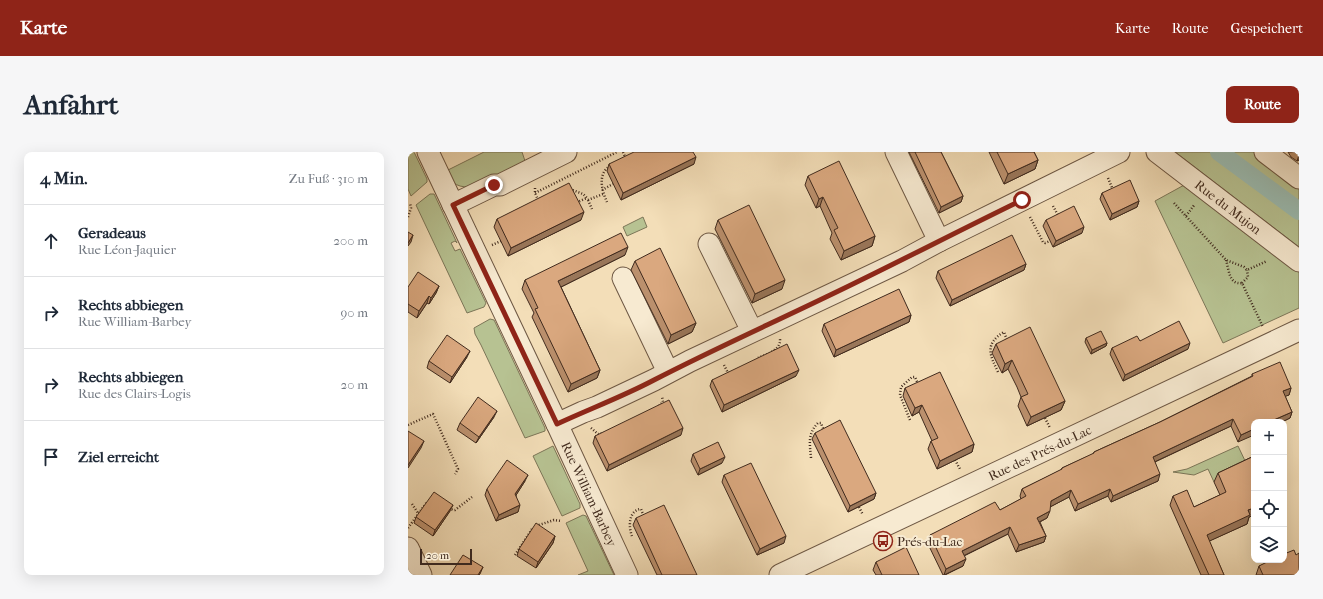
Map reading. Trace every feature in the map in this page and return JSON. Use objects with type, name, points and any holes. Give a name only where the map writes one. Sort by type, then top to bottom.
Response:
[{"type":"street","name":"Rue William-Barbey","points":[[428,152],[627,575]]},
{"type":"street","points":[[453,205],[494,185],[500,185],[566,152]]},
{"type":"street","points":[[896,152],[938,241]]},
{"type":"street","points":[[557,424],[597,407],[752,331],[902,261],[938,241],[1119,152]]},
{"type":"street","name":"Rue du Mujon","points":[[1157,152],[1299,261]]},
{"type":"street","points":[[1265,152],[1299,178]]},
{"type":"street","points":[[709,244],[752,331]]},
{"type":"street","points":[[623,278],[668,372]]},
{"type":"street","name":"Rue des Prés-du-Lac","points":[[780,575],[1299,330]]},
{"type":"street","points":[[408,548],[420,575]]},
{"type":"path","points":[[539,201],[535,193],[617,152]]},
{"type":"path","points":[[623,152],[627,161]]},
{"type":"path","points":[[619,161],[625,157]]},
{"type":"path","points":[[607,202],[603,194],[601,183],[606,168],[613,165]]},
{"type":"path","points":[[602,190],[613,184]]},
{"type":"path","points":[[566,188],[583,194],[592,209]]},
{"type":"path","points":[[573,204],[603,194]]},
{"type":"path","points":[[1022,200],[1043,242],[1045,243],[1050,241]]},
{"type":"path","points":[[408,217],[411,208],[410,203]]},
{"type":"path","points":[[1174,203],[1226,260],[1231,280],[1235,283],[1242,283],[1248,277],[1247,270],[1244,266],[1226,260]]},
{"type":"path","points":[[1247,270],[1274,258]]},
{"type":"path","points":[[1242,283],[1264,327]]},
{"type":"path","points":[[998,372],[989,350],[991,344],[1004,332],[1009,345]]},
{"type":"path","points":[[910,420],[900,395],[901,387],[912,377],[914,377],[920,388]]},
{"type":"path","points":[[408,425],[433,414],[458,469],[455,474]]},
{"type":"path","points":[[1045,418],[1050,430]]},
{"type":"path","points":[[811,458],[809,438],[813,429],[818,423],[821,424],[824,433]]},
{"type":"path","points":[[955,460],[962,472]]},
{"type":"path","points":[[448,507],[453,510],[472,497]]},
{"type":"path","points":[[408,528],[427,502]]},
{"type":"path","points":[[412,504],[418,513]]},
{"type":"path","points":[[634,542],[630,531],[630,521],[634,512],[641,509],[645,519]]},
{"type":"path","points":[[514,555],[534,527],[554,520],[561,521]]},
{"type":"green space","points":[[408,152],[414,152],[427,179],[427,182],[411,196],[408,189]]},
{"type":"green space","points":[[484,152],[522,152],[525,161],[475,186],[469,187],[456,185],[444,172]]},
{"type":"green space","points":[[1175,152],[1211,152],[1299,217],[1299,247]]},
{"type":"green space","points":[[1227,152],[1254,152],[1299,186],[1299,205]]},
{"type":"green space","points":[[1186,184],[1299,271],[1299,308],[1223,343],[1155,201]]},
{"type":"green space","points":[[430,194],[434,194],[435,196],[457,243],[455,241],[451,243],[455,251],[460,249],[486,303],[484,307],[467,313],[416,205]]},
{"type":"green space","points":[[643,217],[647,227],[627,236],[623,227]]},
{"type":"green space","points":[[490,319],[494,320],[495,322],[545,428],[545,431],[525,438],[475,334],[474,328]]},
{"type":"green space","points":[[553,446],[580,504],[580,508],[562,516],[533,456]]},
{"type":"green space","points":[[1238,446],[1248,467],[1214,482],[1208,469],[1194,475],[1173,472],[1187,469]]},
{"type":"green space","points":[[583,515],[586,516],[614,575],[578,575],[588,571],[566,523]]},
{"type":"building","points":[[634,152],[693,152],[696,157],[623,193],[609,164]]},
{"type":"building","points":[[915,152],[941,152],[963,196],[941,207]]},
{"type":"building","points":[[997,152],[1034,152],[1038,160],[1008,174]]},
{"type":"building","points":[[839,161],[875,236],[844,251],[834,230],[838,228],[823,197],[819,199],[808,176]]},
{"type":"building","points":[[1130,180],[1139,201],[1112,214],[1102,193]]},
{"type":"building","points":[[569,183],[584,212],[511,248],[497,219]]},
{"type":"building","points":[[749,205],[785,280],[755,294],[718,220]]},
{"type":"building","points":[[1074,206],[1084,227],[1056,241],[1046,220]]},
{"type":"building","points":[[408,232],[413,235],[408,243]]},
{"type":"building","points":[[621,233],[628,247],[558,281],[600,370],[571,384],[535,309],[538,308],[525,280]]},
{"type":"building","points":[[1012,235],[1026,264],[952,300],[938,271]]},
{"type":"building","points":[[660,248],[696,323],[671,335],[635,261]]},
{"type":"building","points":[[418,272],[439,286],[431,298],[429,296],[419,311],[408,304],[408,287]]},
{"type":"building","points":[[899,289],[911,315],[836,350],[824,324]]},
{"type":"building","points":[[1179,321],[1190,343],[1125,375],[1112,348],[1137,336],[1140,341]]},
{"type":"building","points":[[1030,327],[1065,401],[1031,417],[1021,397],[1028,394],[1012,360],[1005,364],[996,344]]},
{"type":"building","points":[[1101,331],[1107,343],[1092,350],[1086,338]]},
{"type":"building","points":[[447,335],[470,351],[452,377],[429,361]]},
{"type":"building","points":[[787,344],[799,370],[724,405],[712,380]]},
{"type":"building","points":[[1280,362],[1291,388],[1283,391],[1292,412],[1276,419],[1251,419],[1251,430],[1241,435],[1233,419],[1153,457],[1160,474],[1113,496],[1110,489],[1078,504],[1071,490],[1051,501],[1050,511],[1037,518],[1046,536],[1019,545],[1010,527],[962,551],[966,559],[946,569],[930,535],[995,502],[1000,510],[1026,496],[1022,489],[1094,452],[1160,422],[1253,376],[1252,374]]},
{"type":"building","points":[[940,372],[974,444],[940,461],[931,441],[938,438],[922,405],[915,408],[905,388]]},
{"type":"building","points":[[478,397],[497,411],[479,437],[460,423]]},
{"type":"building","points":[[669,400],[683,428],[609,465],[595,436]]},
{"type":"building","points":[[840,420],[876,493],[850,506],[815,433]]},
{"type":"building","points":[[408,431],[424,441],[408,465]]},
{"type":"building","points":[[718,442],[725,457],[700,469],[693,454]]},
{"type":"building","points":[[1251,457],[1251,509],[1248,510],[1250,515],[1207,535],[1224,575],[1209,575],[1173,496],[1187,490],[1194,507],[1226,492],[1218,473]]},
{"type":"building","points":[[507,460],[528,475],[515,494],[520,505],[499,515],[487,489]]},
{"type":"building","points":[[751,463],[786,536],[760,549],[724,475]]},
{"type":"building","points":[[434,492],[453,505],[435,530],[416,517]]},
{"type":"building","points":[[664,505],[697,575],[662,575],[636,518]]},
{"type":"building","points":[[536,523],[555,536],[538,562],[519,549]]},
{"type":"building","points":[[906,547],[919,575],[882,575],[876,562]]},
{"type":"building","points":[[1294,550],[1296,555],[1299,553],[1299,575],[1263,575],[1259,566],[1265,563],[1287,563],[1287,553]]},
{"type":"building","points":[[463,555],[483,567],[478,575],[450,575]]},
{"type":"waterway","points":[[1219,152],[1299,211]]},
{"type":"place","name":"Prés-du-Lac","points":[[883,541]]},
{"type":"route","points":[[494,185],[453,205],[557,424],[597,407],[752,331],[902,261],[938,241],[1022,200]]}]
